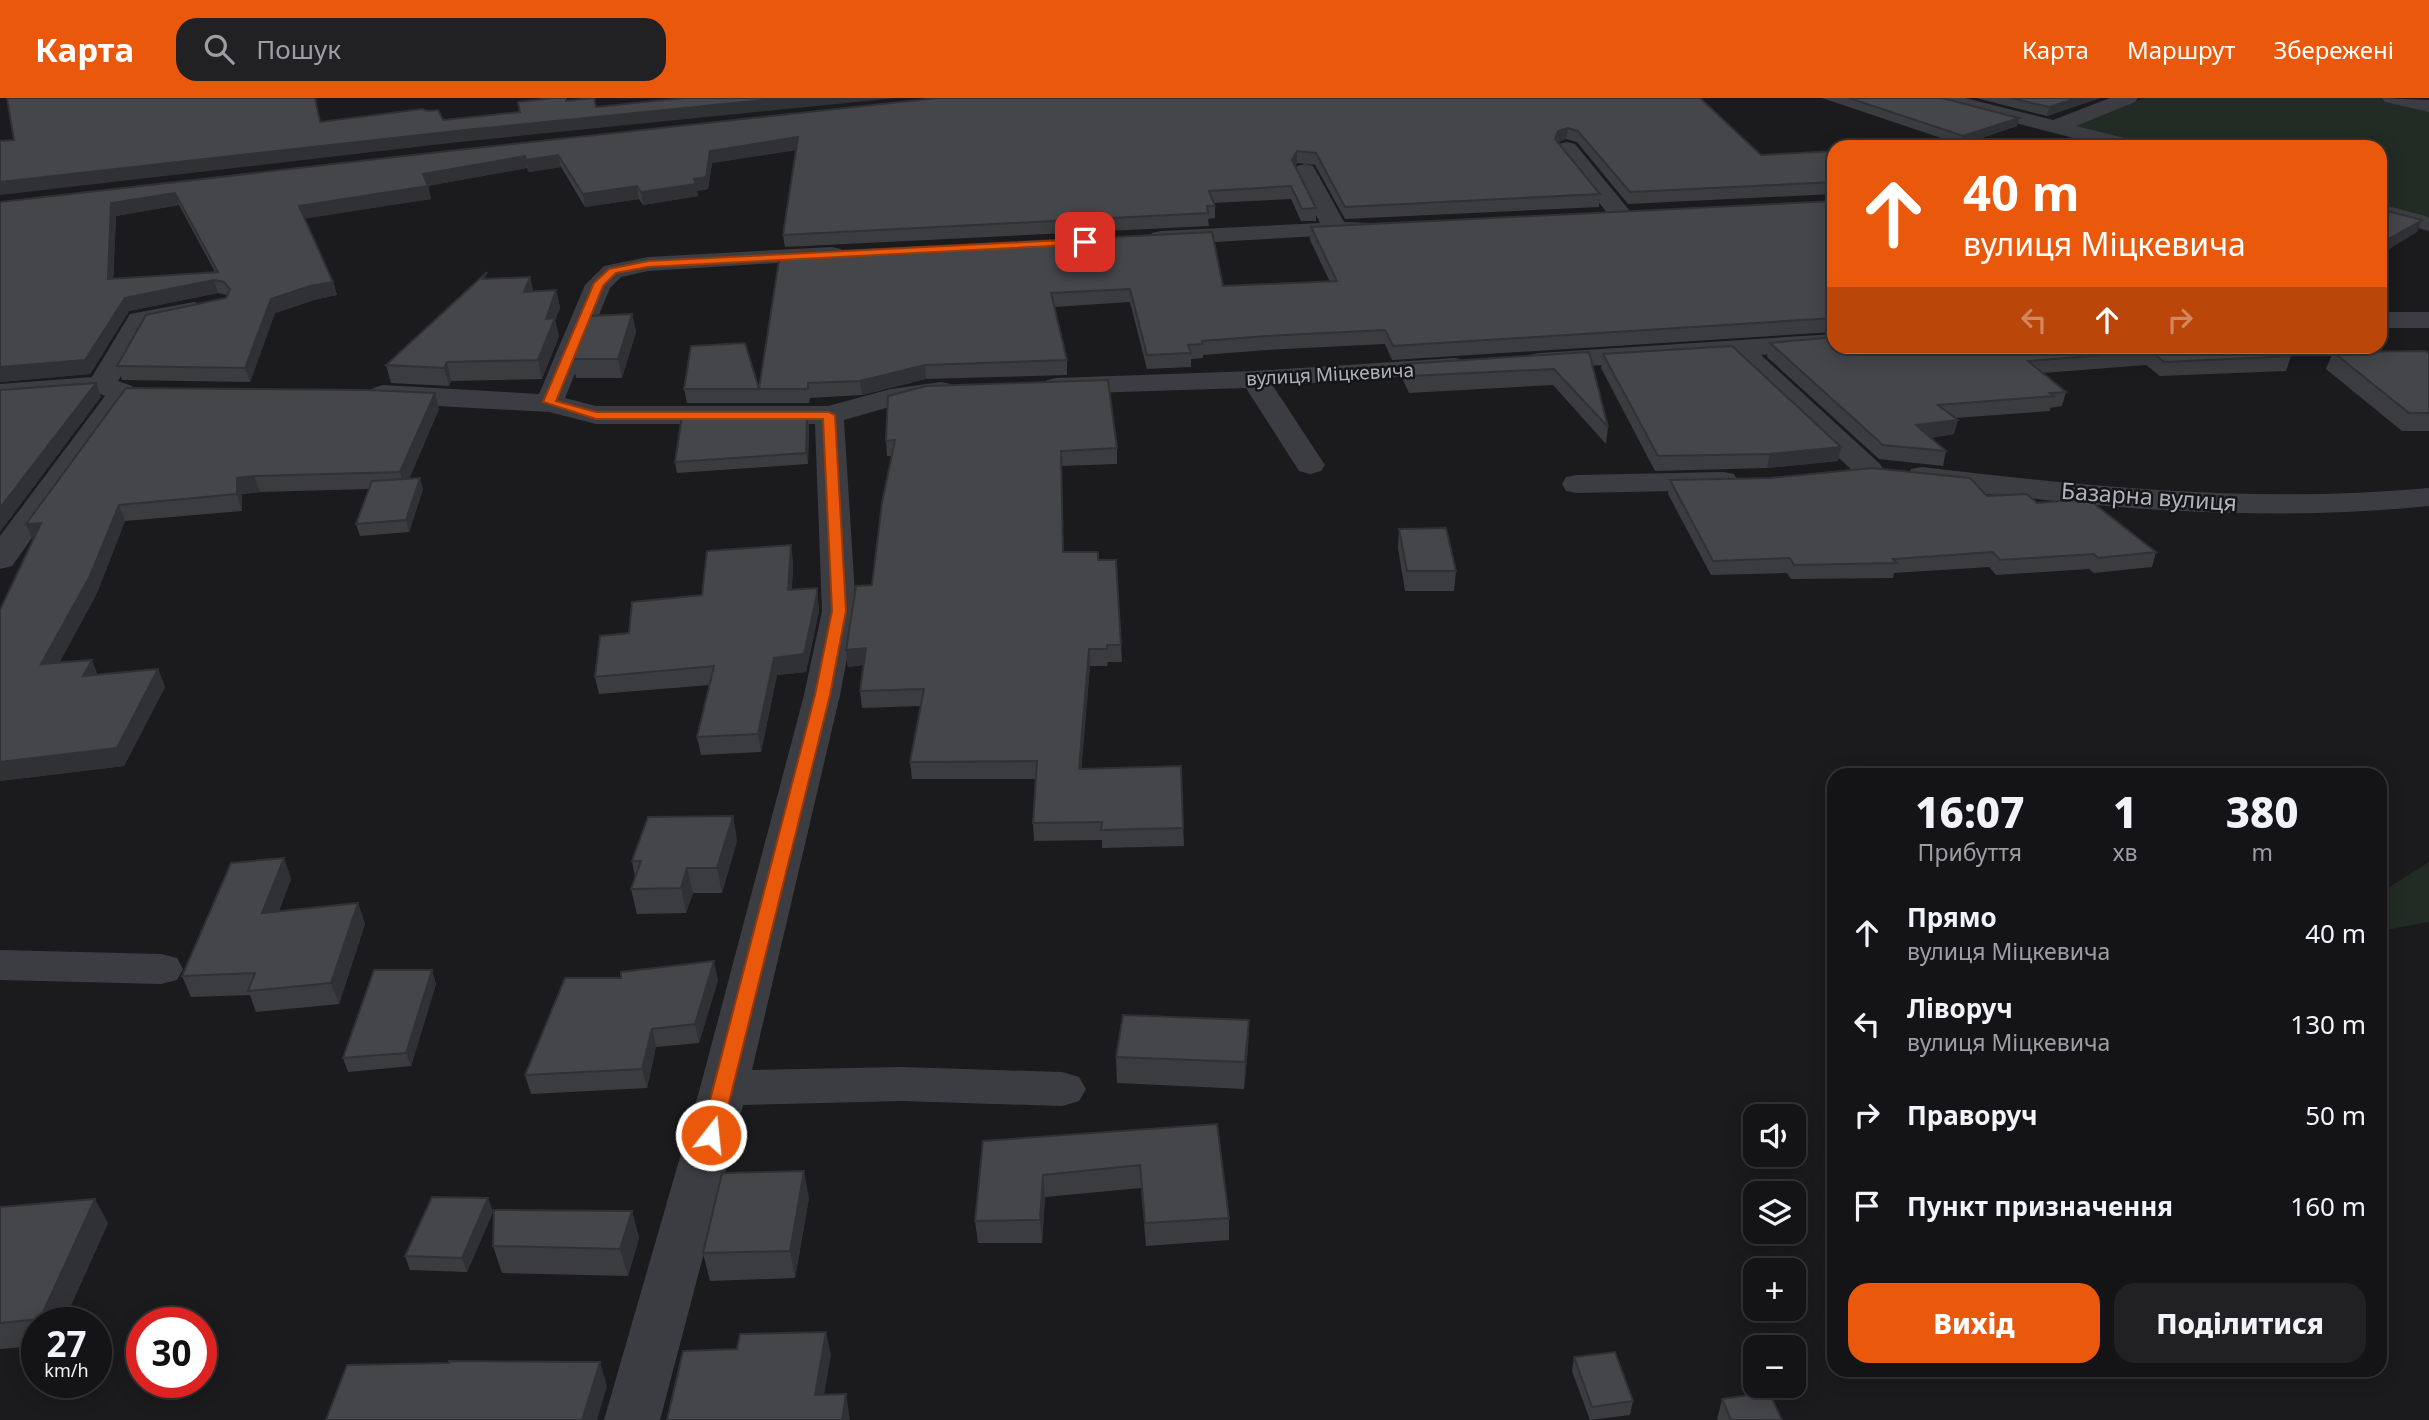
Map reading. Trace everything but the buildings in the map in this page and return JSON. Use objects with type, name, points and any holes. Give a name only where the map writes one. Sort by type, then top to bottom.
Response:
[{"type":"street","points":[[1941,98],[2106,140]]},
{"type":"street","points":[[2055,127],[2128,98]]},
{"type":"street","points":[[2392,98],[2429,106]]},
{"type":"street","points":[[1567,149],[1621,215]]},
{"type":"street","points":[[1305,171],[1336,230]]},
{"type":"street","points":[[2387,213],[2429,224]]},
{"type":"street","points":[[1594,216],[1648,214]]},
{"type":"street","points":[[1141,239],[1390,227]]},
{"type":"street","points":[[549,402],[598,285],[613,271],[695,260],[862,252]]},
{"type":"street","points":[[0,559],[125,390],[139,320],[219,304]]},
{"type":"street","points":[[2387,320],[2429,320]]},
{"type":"street","points":[[1517,362],[1827,342]]},
{"type":"street","points":[[1738,348],[1869,470]]},
{"type":"street","name":"вулиця Міцкевича","points":[[1035,387],[1254,379],[1475,365]]},
{"type":"street","points":[[1254,379],[1310,465]]},
{"type":"street","points":[[359,394],[549,402],[596,415],[829,415],[926,390],[967,389]]},
{"type":"street","points":[[0,393],[125,390]]},
{"type":"street","points":[[632,1420],[724,1088],[822,695],[839,611],[829,415]]},
{"type":"street","name":"Базарна вулиця","points":[[1830,474],[1869,470],[2200,504],[2373,504],[2429,497]]},
{"type":"street","points":[[1577,484],[1753,481]]},
{"type":"street","points":[[0,965],[161,969]]},
{"type":"street","points":[[724,1088],[902,1084],[1062,1088]]},
{"type":"shaded area","points":[[2144,98],[2381,98],[2429,109],[2429,217],[2387,207],[2387,140],[2129,140],[2074,126]]},
{"type":"shaded area","points":[[2429,862],[2429,922],[2387,930],[2387,889]]},
{"type":"route","points":[[711,1135],[770,908],[822,695],[839,611],[829,415],[596,415],[549,402],[598,285],[613,271],[648,264],[1085,242]]}]
